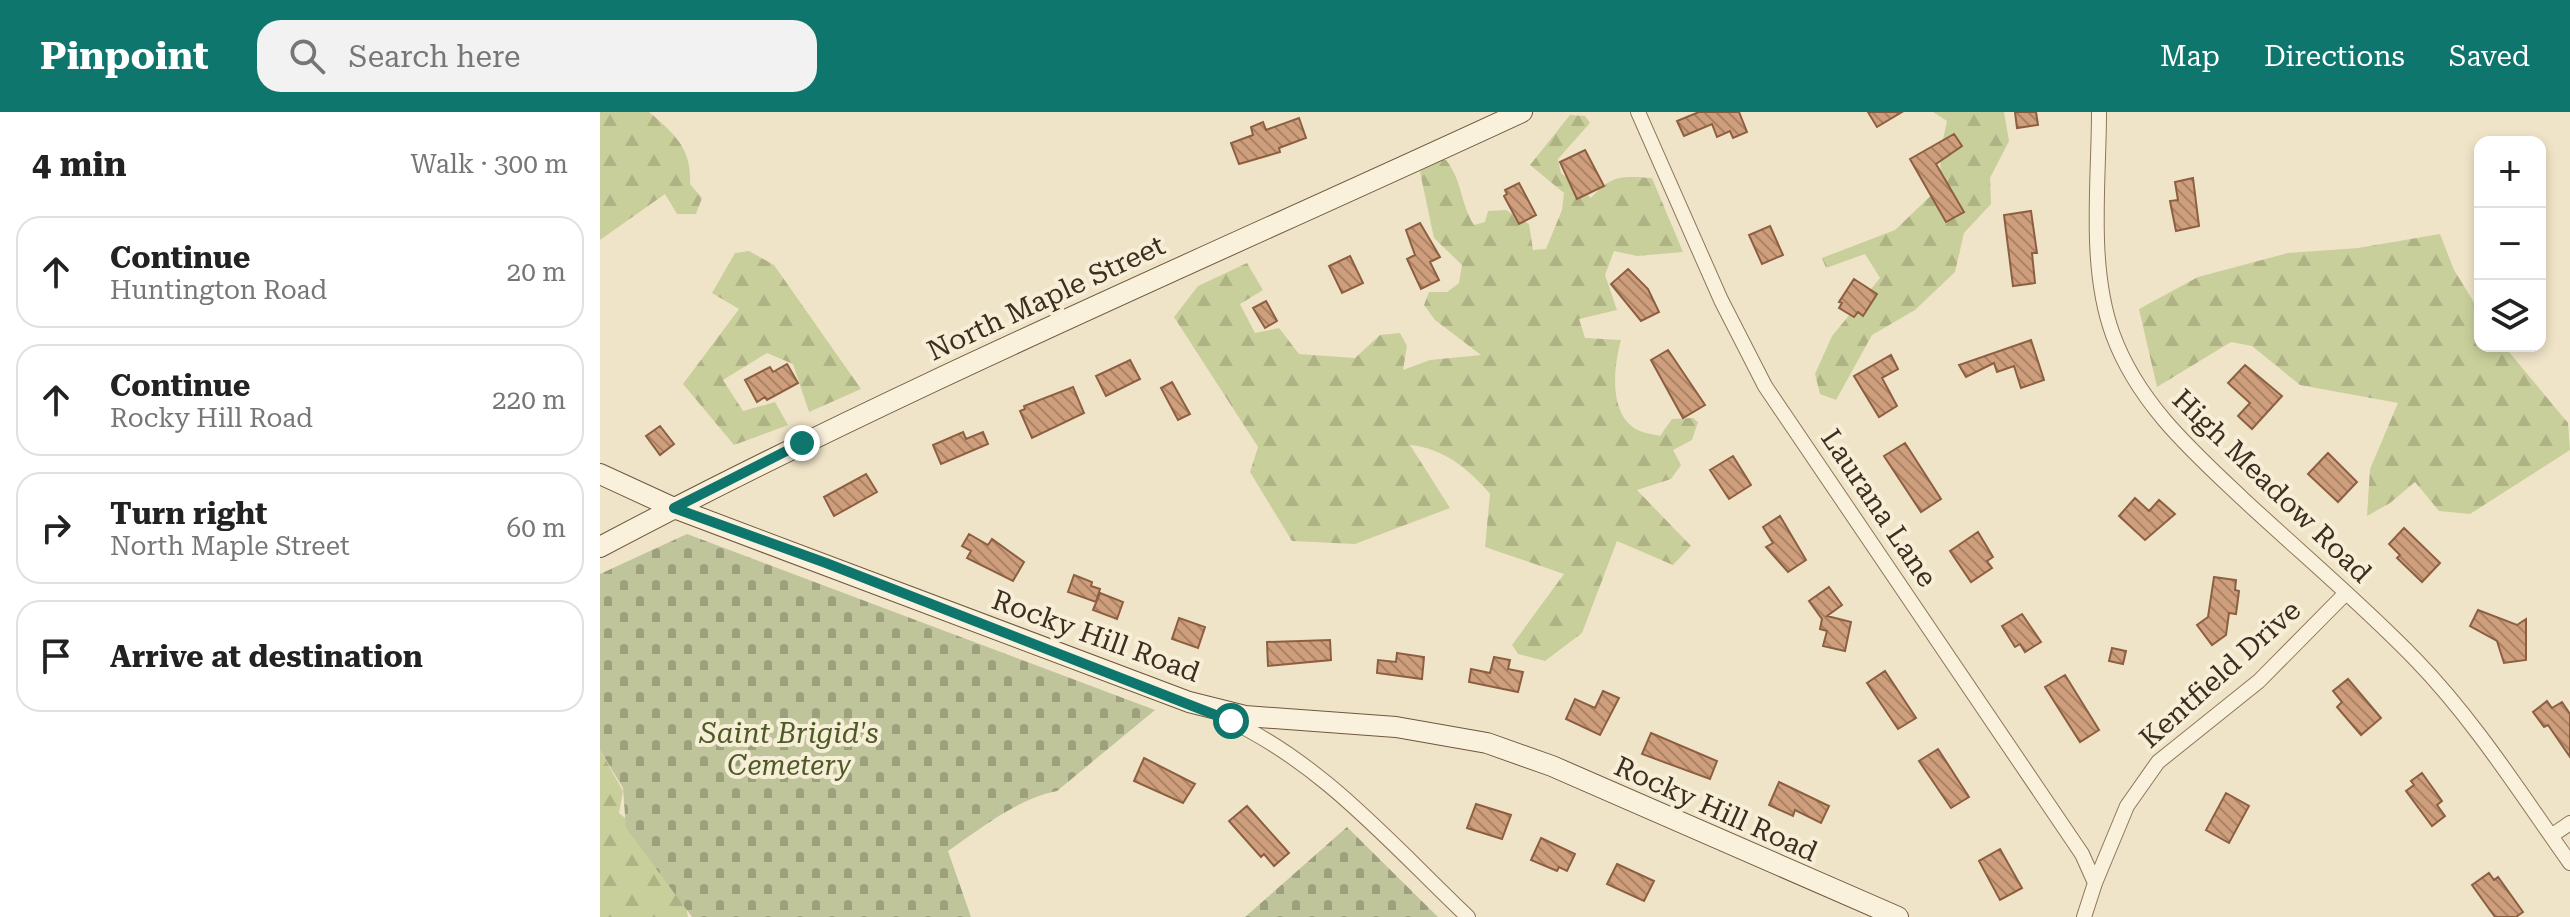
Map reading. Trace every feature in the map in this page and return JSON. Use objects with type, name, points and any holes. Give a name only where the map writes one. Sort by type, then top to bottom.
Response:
[{"type":"street","name":"North Maple Street","points":[[600,547],[925,384],[1522,112]]},
{"type":"street","name":"Laurana Lane","points":[[1638,112],[1721,300],[1765,386],[2082,854],[2095,883]]},
{"type":"street","name":"High Meadow Road","points":[[2099,112],[2101,281],[2106,314],[2122,356],[2145,397],[2185,445],[2416,660],[2456,704],[2570,863]]},
{"type":"street","name":"Rocky Hill Road","points":[[600,474],[674,508],[1189,702],[1245,716],[1396,727],[1487,743],[1552,766],[1898,917]]},
{"type":"street","name":"Kentfield Drive","points":[[2095,883],[2127,806],[2158,762],[2259,681],[2345,594]]},
{"type":"street","points":[[1189,702],[1252,731],[1300,761],[1468,917]]},
{"type":"street","points":[[2551,836],[2570,823]]},
{"type":"street","points":[[2084,917],[2095,883]]},
{"type":"green space","points":[[600,112],[649,112],[674,135],[688,161],[690,184],[702,198],[696,214],[677,214],[665,194],[600,240]]},
{"type":"green space","points":[[1933,112],[2004,112],[2009,141],[1990,178],[1991,204],[1964,233],[1955,272],[1915,310],[1872,335],[1836,400],[1820,394],[1815,374],[1832,336],[1880,278],[1865,254],[1826,268],[1822,258],[1895,230],[1941,186],[1940,153],[1947,121]]},
{"type":"green space","points":[[1570,115],[1585,116],[1590,123],[1558,159],[1561,173],[1591,198],[1605,184],[1618,178],[1652,178],[1683,252],[1637,256],[1614,251],[1605,275],[1617,310],[1579,319],[1585,338],[1621,340],[1615,375],[1617,400],[1627,422],[1636,429],[1660,436],[1672,419],[1693,418],[1698,422],[1692,440],[1673,450],[1681,465],[1671,479],[1637,490],[1691,546],[1673,565],[1617,541],[1582,633],[1545,661],[1518,654],[1512,645],[1564,574],[1485,547],[1490,494],[1473,476],[1444,455],[1410,445],[1450,508],[1355,544],[1292,541],[1250,472],[1258,447],[1174,317],[1198,286],[1247,263],[1263,290],[1240,304],[1255,333],[1279,328],[1299,354],[1355,358],[1380,335],[1400,333],[1407,346],[1403,370],[1430,360],[1481,355],[1435,320],[1424,305],[1429,292],[1447,292],[1459,283],[1462,265],[1434,238],[1420,172],[1429,159],[1446,160],[1456,176],[1474,225],[1485,222],[1488,211],[1506,210],[1529,224],[1533,250],[1546,249],[1562,210],[1564,193],[1530,165]]},
{"type":"green space","points":[[2440,234],[2454,270],[2474,302],[2474,352],[2509,352],[2568,423],[2570,450],[2470,514],[2439,511],[2415,482],[2390,503],[2367,516],[2370,469],[2398,403],[2300,385],[2252,346],[2231,342],[2157,387],[2139,309],[2198,277],[2288,253],[2358,248]]},
{"type":"green space","points":[[749,251],[774,265],[861,389],[809,412],[793,364],[767,353],[723,380],[743,411],[775,402],[788,425],[734,445],[683,384],[739,309],[712,293],[735,253]]},
{"type":"green space","name":"Saint Brigid's Cemetery","points":[[687,534],[1155,710],[1057,791],[1014,807],[948,851],[971,917],[692,917],[626,828],[623,788],[600,750],[600,574]]},
{"type":"green space","points":[[600,750],[623,791],[619,813],[642,834],[663,860],[679,888],[688,917],[600,917]]},
{"type":"green space","points":[[1347,827],[1438,917],[1245,917]]},
{"type":"building","points":[[1699,112],[1739,112],[1747,132],[1733,138],[1730,131],[1717,137],[1712,124],[1684,136],[1677,121]]},
{"type":"building","points":[[1868,112],[1902,112],[1877,127]]},
{"type":"building","points":[[2015,112],[2036,112],[2038,125],[2017,128]]},
{"type":"building","points":[[1299,118],[1306,138],[1279,148],[1280,152],[1239,164],[1231,143],[1253,135],[1251,127],[1263,122],[1266,130]]},
{"type":"building","points":[[1954,134],[1962,146],[1936,164],[1964,212],[1946,222],[1910,159]]},
{"type":"building","points":[[1585,150],[1604,186],[1577,199],[1560,162]]},
{"type":"building","points":[[2193,178],[2199,226],[2176,231],[2170,201],[2178,200],[2175,182]]},
{"type":"building","points":[[1519,183],[1536,215],[1519,224],[1504,196],[1507,194],[1505,190]]},
{"type":"building","points":[[2031,211],[2037,253],[2032,253],[2035,283],[2013,286],[2004,215]]},
{"type":"building","points":[[1420,223],[1440,257],[1430,262],[1439,280],[1421,289],[1407,259],[1415,255],[1406,230]]},
{"type":"building","points":[[1770,226],[1783,255],[1762,264],[1749,235]]},
{"type":"building","points":[[1350,256],[1363,283],[1342,293],[1329,266]]},
{"type":"building","points":[[1628,269],[1648,289],[1659,312],[1641,321],[1611,284]]},
{"type":"building","points":[[1854,279],[1877,294],[1863,316],[1858,312],[1854,317],[1839,308],[1842,303],[1839,302]]},
{"type":"building","points":[[1266,301],[1277,321],[1265,328],[1253,308]]},
{"type":"building","points":[[2031,340],[2044,380],[2021,388],[2014,366],[1997,372],[1994,363],[1966,377],[1959,365]]},
{"type":"building","points":[[1668,350],[1705,405],[1683,418],[1651,360]]},
{"type":"building","points":[[1891,355],[1898,369],[1882,378],[1897,406],[1879,417],[1854,376]]},
{"type":"building","points":[[1130,360],[1140,379],[1106,396],[1096,376]]},
{"type":"building","points":[[787,364],[798,383],[757,402],[745,380],[770,367],[773,372]]},
{"type":"building","points":[[2245,365],[2282,396],[2252,429],[2238,416],[2250,403],[2228,383]]},
{"type":"building","points":[[1172,382],[1190,414],[1178,420],[1161,388]]},
{"type":"building","points":[[1073,387],[1084,413],[1032,438],[1020,411],[1025,409],[1024,406]]},
{"type":"building","points":[[660,426],[674,444],[660,455],[646,436]]},
{"type":"building","points":[[963,432],[966,439],[983,432],[988,444],[941,464],[933,445]]},
{"type":"building","points":[[1905,443],[1941,499],[1921,512],[1884,456]]},
{"type":"building","points":[[2328,453],[2357,482],[2338,502],[2308,474]]},
{"type":"building","points":[[1733,456],[1751,485],[1729,499],[1710,470]]},
{"type":"building","points":[[866,474],[877,492],[834,516],[824,497]]},
{"type":"building","points":[[2135,498],[2149,511],[2159,500],[2175,514],[2145,540],[2119,516]]},
{"type":"building","points":[[1780,516],[1806,560],[1788,572],[1766,547],[1773,543],[1763,527]]},
{"type":"building","points":[[2404,528],[2440,563],[2422,582],[2397,558],[2400,555],[2389,544]]},
{"type":"building","points":[[1978,532],[1993,557],[1987,561],[1992,568],[1971,582],[1950,551]]},
{"type":"building","points":[[969,534],[988,545],[992,539],[1024,562],[1013,581],[967,558],[971,551],[962,546]]},
{"type":"building","points":[[1074,575],[1100,589],[1096,602],[1068,592]]},
{"type":"building","points":[[2214,577],[2236,580],[2235,590],[2239,591],[2236,614],[2229,613],[2226,635],[2212,645],[2197,625],[2208,617]]},
{"type":"building","points":[[1829,587],[1842,605],[1827,616],[1851,622],[1845,651],[1823,646],[1827,631],[1820,629],[1822,619],[1809,601]]},
{"type":"building","points":[[1100,593],[1123,602],[1117,619],[1093,610]]},
{"type":"building","points":[[2478,610],[2517,625],[2526,619],[2526,660],[2504,663],[2497,641],[2470,626]]},
{"type":"building","points":[[2022,614],[2041,642],[2025,652],[2020,644],[2015,647],[2002,626]]},
{"type":"building","points":[[1179,618],[1205,627],[1198,648],[1172,639]]},
{"type":"building","points":[[1330,640],[1331,660],[1268,666],[1267,642]]},
{"type":"building","points":[[2112,648],[2126,651],[2123,664],[2109,661]]},
{"type":"building","points":[[1397,653],[1424,657],[1422,679],[1377,673],[1378,660],[1396,662]]},
{"type":"building","points":[[1494,657],[1510,660],[1508,669],[1523,672],[1518,692],[1469,682],[1471,669],[1490,673]]},
{"type":"building","points":[[1885,671],[1916,718],[1898,729],[1867,683]]},
{"type":"building","points":[[2065,675],[2099,730],[2080,742],[2045,687]]},
{"type":"building","points":[[2348,679],[2381,718],[2361,735],[2337,707],[2342,702],[2333,691]]},
{"type":"building","points":[[1603,691],[1619,698],[1600,735],[1566,719],[1575,699],[1595,708]]},
{"type":"building","points":[[2547,701],[2552,708],[2562,702],[2570,714],[2570,757],[2548,725],[2544,727],[2533,712]]},
{"type":"building","points":[[1651,733],[1717,761],[1710,779],[1642,754]]},
{"type":"building","points":[[1938,749],[1969,797],[1951,808],[1919,761]]},
{"type":"building","points":[[1144,758],[1195,784],[1183,803],[1134,781]]},
{"type":"building","points":[[2422,773],[2442,801],[2437,805],[2445,816],[2432,826],[2406,791],[2414,785],[2411,781]]},
{"type":"building","points":[[1779,782],[1829,806],[1821,823],[1795,810],[1793,816],[1769,805]]},
{"type":"building","points":[[2226,793],[2249,806],[2229,843],[2206,830]]},
{"type":"building","points":[[1476,804],[1511,815],[1502,839],[1467,828]]},
{"type":"building","points":[[1247,806],[1289,853],[1274,866],[1264,854],[1261,857],[1229,821]]},
{"type":"building","points":[[1541,838],[1575,854],[1567,871],[1559,867],[1557,871],[1531,860]]},
{"type":"building","points":[[2000,849],[2022,888],[2000,900],[1979,861]]},
{"type":"building","points":[[1617,864],[1654,881],[1644,901],[1607,884]]},
{"type":"building","points":[[2489,873],[2494,880],[2498,877],[2523,912],[2516,917],[2495,917],[2472,885]]},
{"type":"route","points":[[802,443],[674,508],[826,563],[1189,702],[1231,721]]}]
